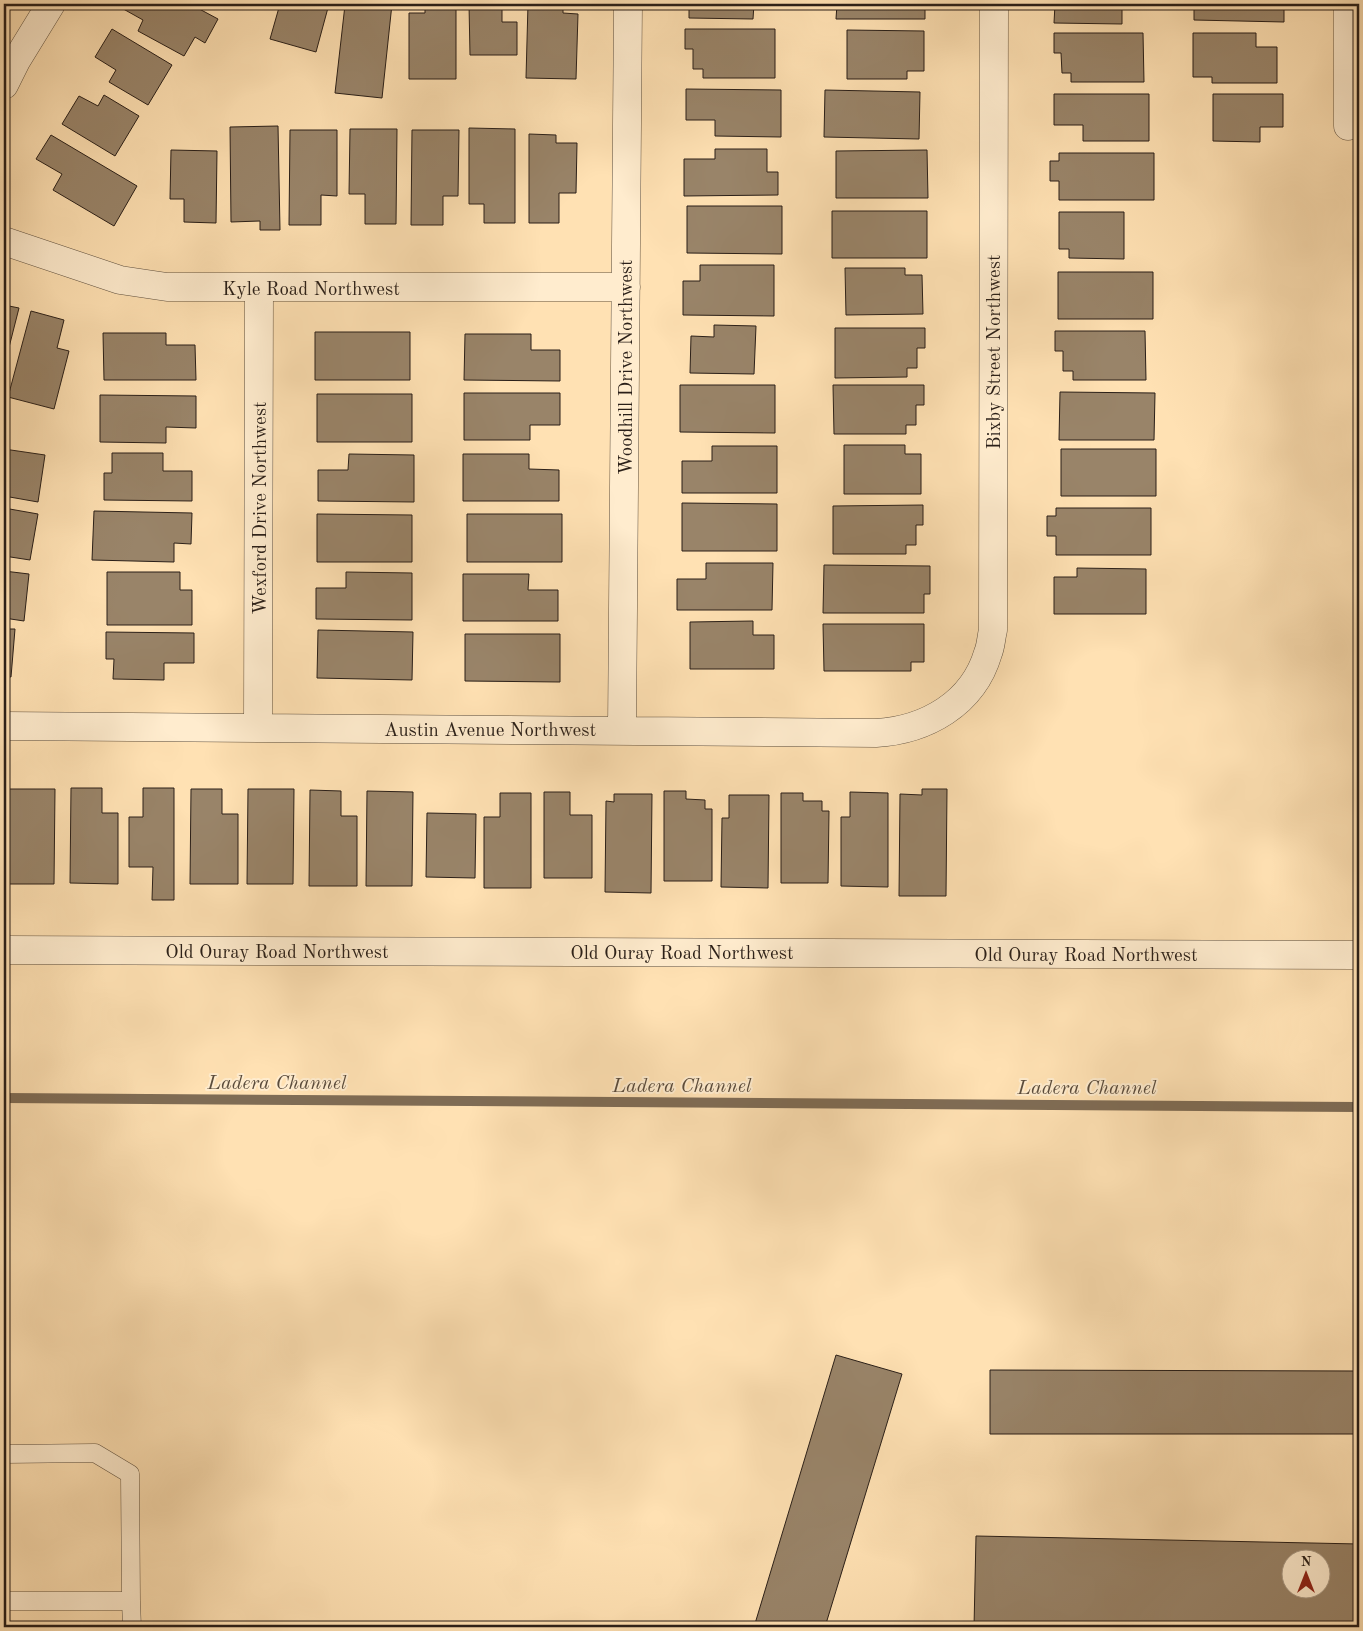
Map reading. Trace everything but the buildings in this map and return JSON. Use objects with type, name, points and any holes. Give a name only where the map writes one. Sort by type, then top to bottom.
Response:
[{"type":"street","points":[[4,85],[16,61],[51,4]]},
{"type":"street","name":"Woodhill Drive Northwest","points":[[622,730],[628,4]]},
{"type":"street","name":"Bixby Street Northwest","points":[[965,694],[978,675],[988,654],[993,630],[994,4]]},
{"type":"street","points":[[1348,4],[1348,126]]},
{"type":"street","name":"Kyle Road Northwest","points":[[4,241],[97,273],[142,285],[167,287],[626,287]]},
{"type":"street","name":"Wexford Drive Northwest","points":[[258,727],[259,288]]},
{"type":"street","name":"Austin Avenue Northwest","points":[[4,726],[896,732],[932,720],[948,710],[965,694]]},
{"type":"street","name":"Old Ouray Road Northwest","points":[[4,950],[1359,955]]},
{"type":"lane","points":[[4,1454],[96,1453],[130,1474],[132,1627]]},
{"type":"lane","points":[[4,1602],[131,1602]]},
{"type":"waterway","name":"Ladera Channel","points":[[4,1098],[1359,1107]]}]
